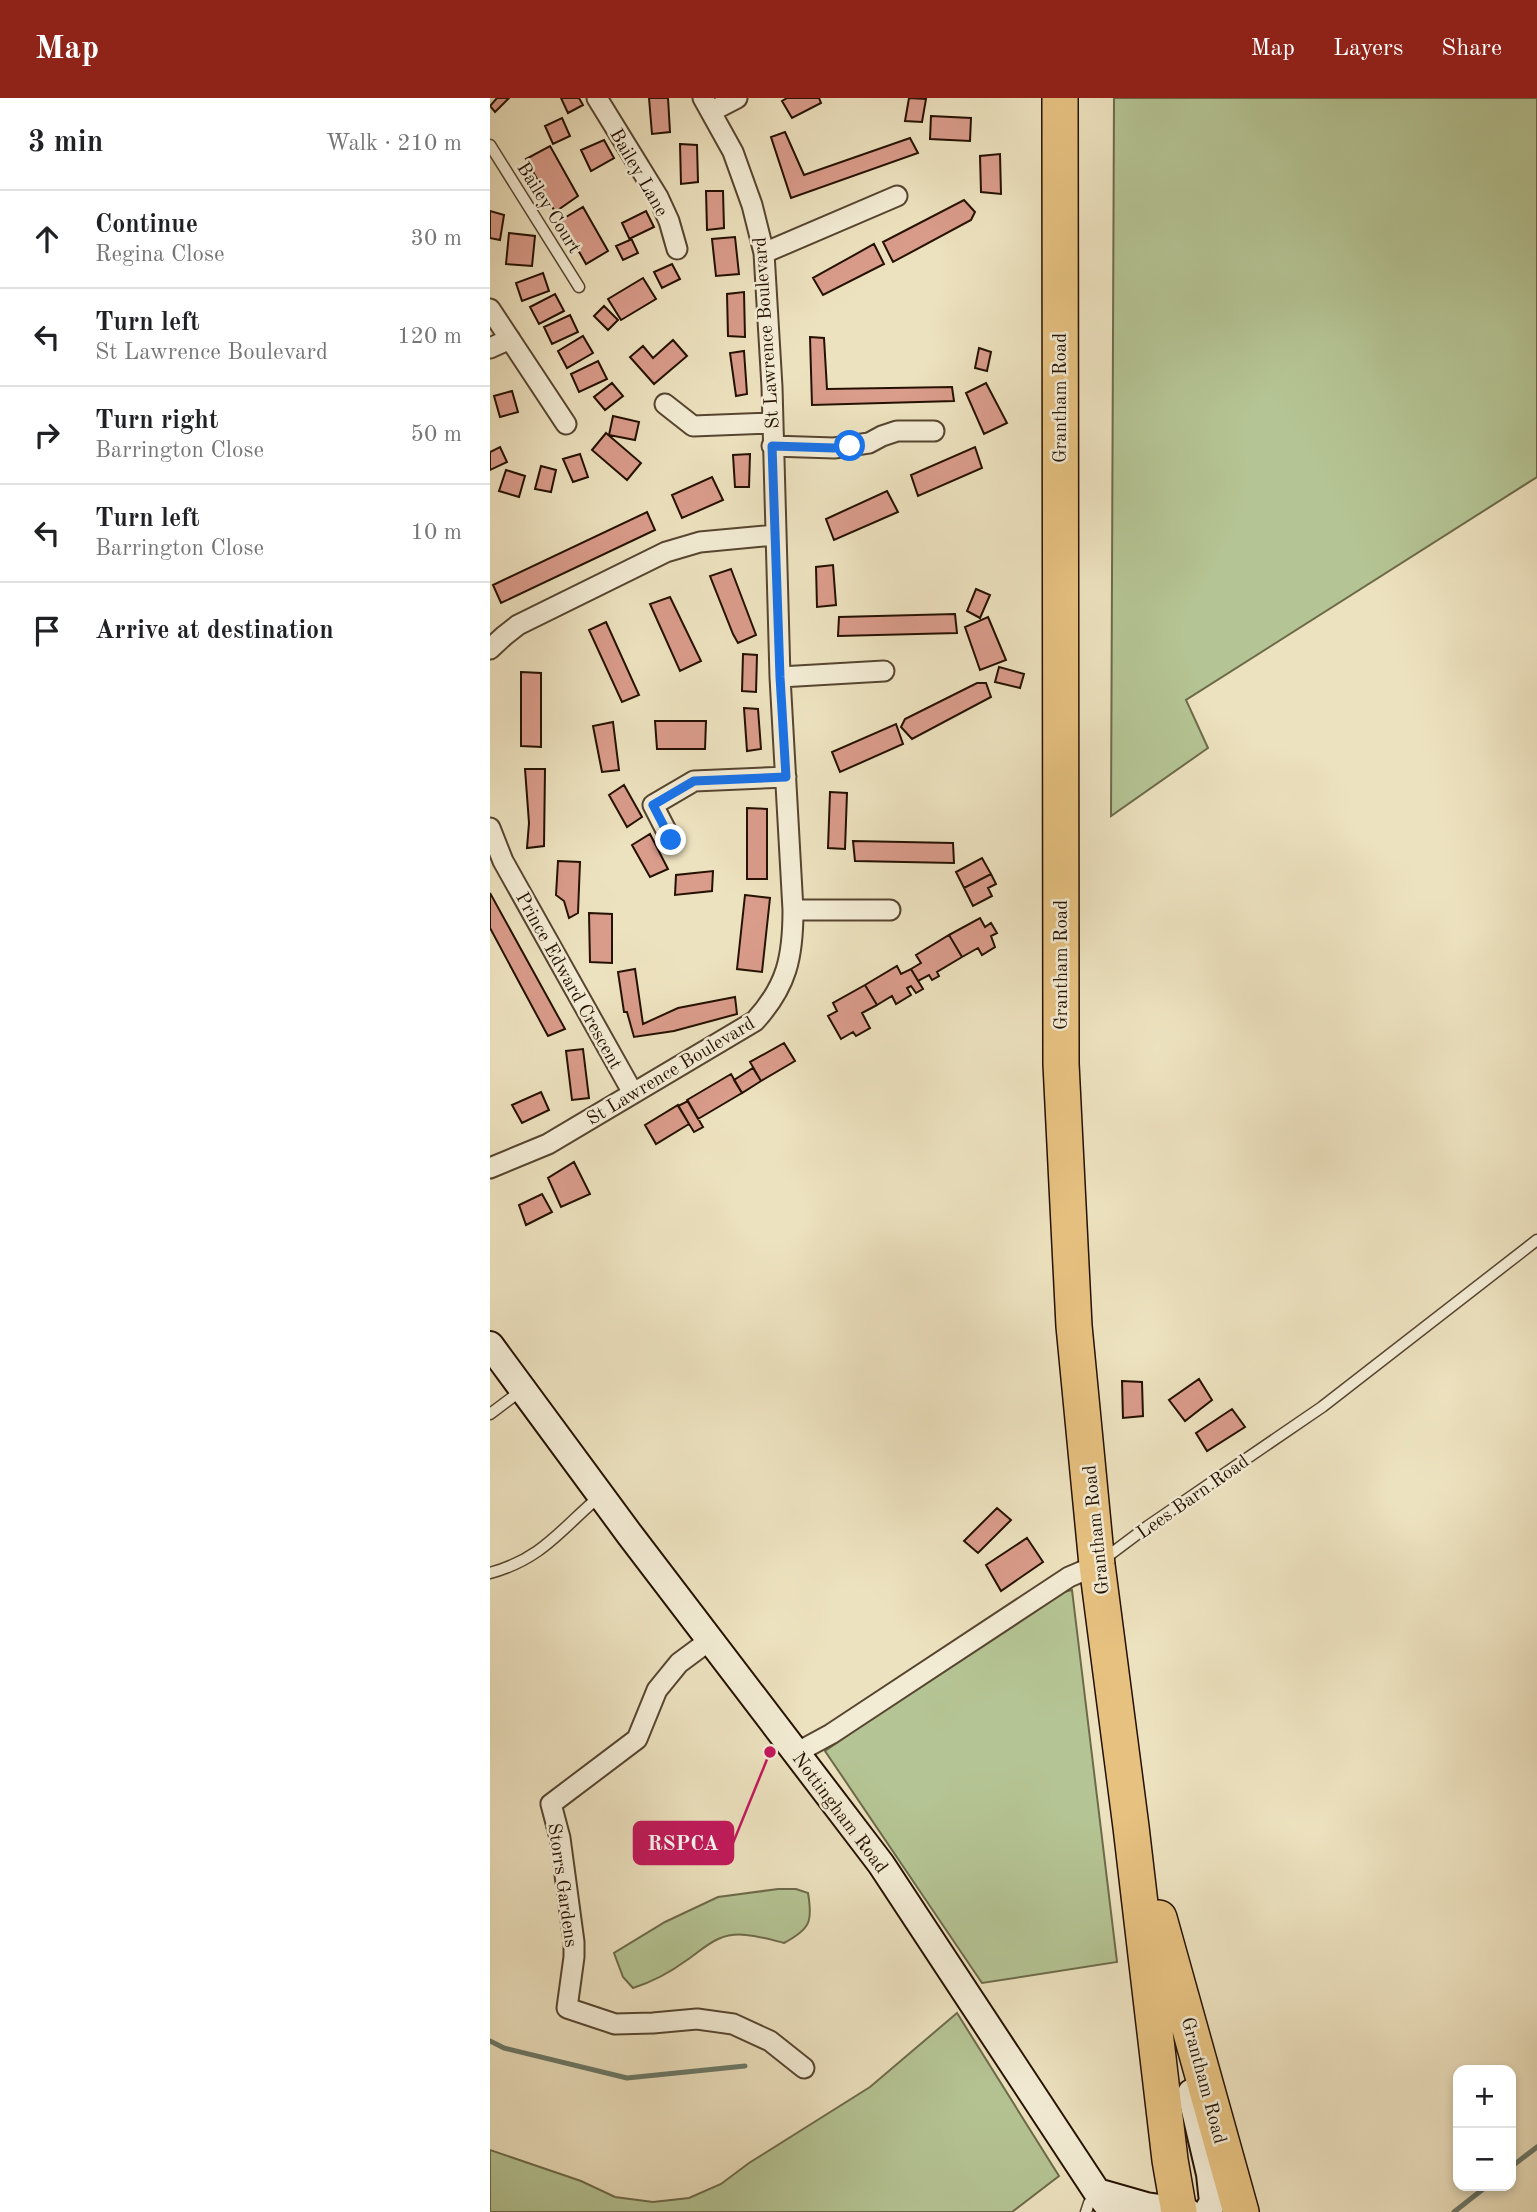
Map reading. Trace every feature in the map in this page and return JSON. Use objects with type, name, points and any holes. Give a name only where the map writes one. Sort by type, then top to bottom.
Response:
[{"type":"highway","name":"Grantham Road","points":[[1060,98],[1061,1064],[1074,1326],[1097,1564],[1170,2161],[1188,2211]]},
{"type":"highway","name":"Grantham Road","points":[[1131,1828],[1174,1968],[1241,2212]]},
{"type":"street","name":"Bailey Lane","points":[[597,98],[658,197],[677,249]]},
{"type":"street","points":[[707,105],[737,98]]},
{"type":"street","name":"St Lawrence Boulevard","points":[[490,1168],[548,1144],[755,1021],[781,986],[793,937],[780,677],[772,387],[764,253],[752,205],[733,152],[707,105]]},
{"type":"street","points":[[764,253],[897,196]]},
{"type":"street","points":[[490,309],[566,425]]},
{"type":"street","points":[[490,348],[510,339]]},
{"type":"street","points":[[665,404],[693,426],[772,423]]},
{"type":"street","points":[[772,446],[834,448],[870,443],[897,431],[934,431]]},
{"type":"street","points":[[490,649],[518,625],[666,552],[700,542],[775,535]]},
{"type":"street","points":[[780,677],[884,671]]},
{"type":"street","points":[[671,840],[653,805],[694,781],[786,777]]},
{"type":"street","name":"Prince Edward Crescent","points":[[490,828],[503,860],[633,1093]]},
{"type":"street","points":[[793,911],[890,910]]},
{"type":"street","name":"Nottingham Road","points":[[490,1345],[600,1495],[881,1864],[1099,2205],[1146,2206],[1188,2211]]},
{"type":"street","name":"Lees Barn Road","points":[[796,1753],[831,1734],[1069,1577],[1097,1564]]},
{"type":"street","name":"Storrs Gardens","points":[[710,1640],[679,1663],[657,1690],[637,1739],[551,1804],[560,1838],[573,1942],[574,1957],[566,2008],[614,2024],[653,2024],[697,2019],[733,2024],[770,2041],[804,2067]]},
{"type":"street","points":[[1174,1968],[1170,2014],[1208,2160],[1213,2202],[1188,2211]]},
{"type":"lane","name":"Bailey Court","points":[[490,145],[579,287]]},
{"type":"lane","name":"Lees Barn Road","points":[[1097,1564],[1148,1525],[1322,1407],[1537,1240]]},
{"type":"lane","points":[[490,1414],[522,1390]]},
{"type":"lane","points":[[490,1573],[514,1566],[538,1552],[600,1495]]},
{"type":"green space","points":[[1114,98],[1537,98],[1537,477],[1186,700],[1208,748],[1111,816]]},
{"type":"green space","points":[[1072,1590],[1117,1962],[982,1983],[825,1751],[1051,1595]]},
{"type":"green space","points":[[796,1889],[808,1893],[810,1911],[808,1924],[804,1929],[784,1943],[751,1936],[728,1936],[714,1941],[675,1968],[640,1986],[633,1988],[623,1977],[614,1953],[665,1922],[718,1897]]},
{"type":"green space","points":[[957,2013],[1059,2176],[1012,2212],[490,2212],[490,2150],[581,2181],[615,2197],[653,2202],[689,2198],[721,2184],[749,2163],[870,2087]]},
{"type":"building","points":[[497,98],[509,98],[495,112],[490,106]]},
{"type":"building","points":[[561,98],[579,98],[583,105],[568,113]]},
{"type":"building","points":[[649,98],[668,98],[670,132],[652,134]]},
{"type":"building","points":[[787,98],[819,98],[821,103],[792,118],[782,101]]},
{"type":"building","points":[[909,98],[926,99],[922,122],[905,121]]},
{"type":"building","points":[[931,116],[971,118],[970,141],[930,139]]},
{"type":"building","points":[[562,118],[570,136],[553,144],[545,126]]},
{"type":"building","points":[[785,132],[804,175],[910,138],[918,153],[791,198],[771,137]]},
{"type":"building","points":[[604,140],[614,158],[591,171],[581,150]]},
{"type":"building","points":[[680,144],[697,145],[698,182],[681,184]]},
{"type":"building","points":[[550,146],[578,196],[555,212],[526,159]]},
{"type":"building","points":[[1000,154],[1001,194],[981,192],[980,156]]},
{"type":"building","points":[[706,191],[723,191],[724,228],[707,230]]},
{"type":"building","points":[[964,200],[975,212],[971,220],[893,262],[883,242]]},
{"type":"building","points":[[583,207],[608,251],[586,264],[561,220]]},
{"type":"building","points":[[490,211],[504,215],[500,240],[490,238]]},
{"type":"building","points":[[646,211],[654,227],[631,238],[638,253],[623,260],[616,246],[630,240],[622,223]]},
{"type":"building","points":[[509,233],[535,236],[532,266],[506,264]]},
{"type":"building","points":[[735,237],[739,274],[716,276],[712,239]]},
{"type":"building","points":[[874,244],[884,264],[823,295],[813,278]]},
{"type":"building","points":[[672,264],[680,279],[662,288],[654,272]]},
{"type":"building","points":[[543,273],[549,291],[522,301],[516,283]]},
{"type":"building","points":[[643,278],[656,299],[621,320],[608,299]]},
{"type":"building","points":[[744,292],[745,337],[728,336],[727,294]]},
{"type":"building","points":[[555,294],[564,311],[539,324],[530,307]]},
{"type":"building","points":[[604,306],[618,320],[608,330],[594,316]]},
{"type":"building","points":[[570,315],[578,332],[552,344],[544,327]]},
{"type":"building","points":[[583,336],[593,353],[567,368],[558,351]]},
{"type":"building","points":[[810,337],[824,338],[827,389],[952,387],[954,401],[812,405]]},
{"type":"building","points":[[673,340],[687,356],[654,384],[630,357],[643,346],[653,358]]},
{"type":"building","points":[[979,348],[991,352],[987,371],[975,368]]},
{"type":"building","points":[[744,351],[747,394],[736,396],[730,353]]},
{"type":"building","points":[[598,361],[607,379],[579,392],[571,374]]},
{"type":"building","points":[[612,383],[623,396],[605,410],[594,397]]},
{"type":"building","points":[[986,383],[1007,423],[984,434],[966,393]]},
{"type":"building","points":[[512,391],[518,412],[500,417],[494,396]]},
{"type":"building","points":[[613,416],[639,422],[635,440],[609,435]]},
{"type":"building","points":[[606,433],[641,463],[627,480],[592,450]]},
{"type":"building","points":[[500,447],[507,462],[490,470],[490,452]]},
{"type":"building","points":[[975,447],[982,468],[918,496],[911,475]]},
{"type":"building","points":[[580,454],[588,477],[573,482],[563,459]]},
{"type":"building","points":[[750,454],[749,487],[735,487],[733,455]]},
{"type":"building","points":[[541,466],[556,470],[551,492],[535,489]]},
{"type":"building","points":[[506,470],[525,476],[519,497],[499,491]]},
{"type":"building","points":[[712,477],[723,500],[682,518],[672,495]]},
{"type":"building","points":[[887,491],[898,512],[834,540],[826,519]]},
{"type":"building","points":[[647,512],[655,530],[501,603],[493,585]]},
{"type":"building","points":[[833,565],[836,605],[817,607],[816,567]]},
{"type":"building","points":[[731,569],[756,635],[738,643],[710,576]]},
{"type":"building","points":[[976,589],[990,595],[980,618],[967,611]]},
{"type":"building","points":[[670,597],[701,661],[680,671],[650,604]]},
{"type":"building","points":[[955,614],[957,633],[838,636],[839,617]]},
{"type":"building","points":[[988,617],[1006,660],[980,670],[965,627]]},
{"type":"building","points":[[606,622],[639,695],[622,702],[589,630]]},
{"type":"building","points":[[743,654],[757,655],[756,692],[742,691]]},
{"type":"building","points":[[999,667],[1024,674],[1020,688],[995,682]]},
{"type":"building","points":[[521,672],[541,673],[541,747],[521,746]]},
{"type":"building","points":[[977,683],[986,683],[991,697],[912,739],[901,727],[905,719]]},
{"type":"building","points":[[744,708],[758,709],[761,749],[747,751]]},
{"type":"building","points":[[655,721],[706,721],[705,749],[657,749]]},
{"type":"building","points":[[613,722],[619,770],[602,772],[593,726]]},
{"type":"building","points":[[896,724],[903,744],[840,772],[832,752]]},
{"type":"building","points":[[525,769],[545,769],[544,846],[527,848],[529,823]]},
{"type":"building","points":[[624,785],[642,817],[627,827],[609,795]]},
{"type":"building","points":[[830,792],[847,793],[845,849],[828,848]]},
{"type":"building","points":[[747,808],[767,809],[767,879],[747,879]]},
{"type":"building","points":[[650,834],[668,869],[650,877],[632,845]]},
{"type":"building","points":[[853,841],[953,843],[954,863],[855,861]]},
{"type":"building","points":[[982,858],[991,874],[964,888],[956,872]]},
{"type":"building","points":[[558,861],[580,862],[578,913],[569,918],[564,901],[556,895]]},
{"type":"building","points":[[713,871],[712,891],[675,895],[676,875]]},
{"type":"building","points":[[991,874],[996,884],[988,888],[992,896],[973,906],[964,888]]},
{"type":"building","points":[[490,893],[565,1029],[548,1036],[490,928]]},
{"type":"building","points":[[745,895],[770,898],[762,972],[737,969]]},
{"type":"building","points":[[589,913],[612,914],[612,963],[590,962]]},
{"type":"building","points":[[980,918],[985,927],[991,923],[997,933],[991,936],[995,947],[982,955],[978,948],[962,957],[949,935]]},
{"type":"building","points":[[949,935],[962,957],[937,972],[939,976],[932,980],[929,975],[918,981],[911,969],[921,963],[916,955]]},
{"type":"building","points":[[897,966],[901,974],[911,969],[923,989],[916,993],[911,986],[907,988],[911,995],[896,1004],[892,996],[877,1005],[865,985]]},
{"type":"building","points":[[635,969],[643,1024],[678,1008],[735,997],[737,1014],[674,1031],[634,1037],[627,1012],[624,1012],[618,972]]},
{"type":"building","points":[[865,985],[877,1005],[862,1013],[870,1028],[856,1036],[853,1032],[841,1039],[828,1016],[837,1011],[833,1003]]},
{"type":"building","points":[[784,1043],[795,1061],[761,1081],[750,1062]]},
{"type":"building","points":[[583,1049],[589,1098],[572,1100],[566,1051]]},
{"type":"building","points":[[753,1068],[761,1081],[742,1093],[734,1080]]},
{"type":"building","points":[[731,1074],[742,1093],[698,1119],[687,1100]]},
{"type":"building","points":[[541,1092],[549,1110],[522,1123],[512,1105]]},
{"type":"building","points":[[688,1101],[703,1127],[694,1132],[678,1106]]},
{"type":"building","points":[[678,1105],[689,1124],[656,1144],[645,1125]]},
{"type":"building","points":[[574,1162],[590,1194],[561,1207],[548,1178]]},
{"type":"building","points":[[542,1194],[552,1212],[526,1225],[519,1205]]},
{"type":"building","points":[[1199,1379],[1212,1400],[1185,1421],[1169,1400]]},
{"type":"building","points":[[1122,1381],[1142,1382],[1143,1416],[1123,1418]]},
{"type":"building","points":[[1232,1409],[1245,1427],[1207,1451],[1196,1433]]},
{"type":"building","points":[[997,1508],[1011,1520],[978,1553],[964,1541]]},
{"type":"building","points":[[1027,1538],[1043,1562],[1001,1591],[986,1565]]},
{"type":"waterway","points":[[490,2041],[504,2048],[627,2078],[745,2066]]},
{"type":"waterway","points":[[1516,2163],[1537,2147]]},
{"type":"waterway","points":[[1454,2212],[1481,2191]]},
{"type":"place","name":"RSPCA","points":[[770,1752]]},
{"type":"route","points":[[671,840],[653,805],[694,781],[786,777],[772,446],[850,446]]}]
